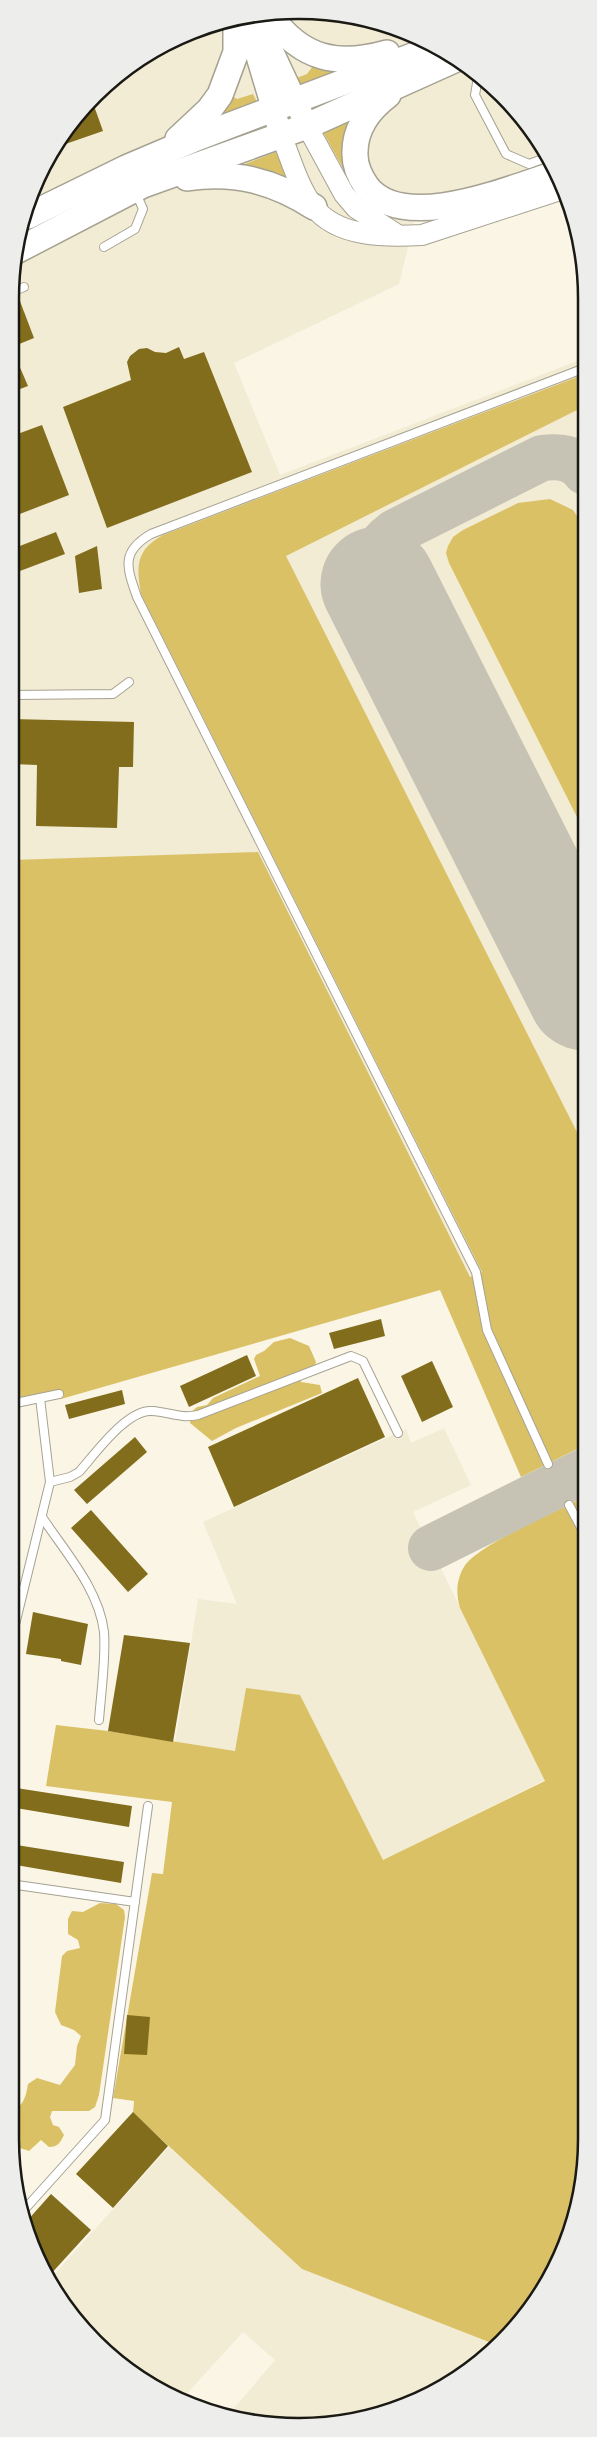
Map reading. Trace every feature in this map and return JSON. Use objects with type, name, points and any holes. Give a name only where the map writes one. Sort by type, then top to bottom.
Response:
[{"type":"main road","points":[[274,20],[298,45],[332,58],[362,60],[412,43]]},
{"type":"main road","points":[[258,22],[283,104],[281,136]]},
{"type":"main road","points":[[248,23],[283,104],[306,126]]},
{"type":"main road","points":[[154,155],[187,132],[209,110],[220,95],[236,52],[236,26]]},
{"type":"main road","points":[[32,214],[154,155],[283,104],[385,68],[427,51]]},
{"type":"main road","points":[[23,247],[138,187],[306,126],[448,62]]},
{"type":"main road","points":[[449,63],[395,91],[376,104],[361,123],[355,146],[356,165],[359,175],[370,190],[384,202],[393,206],[422,209],[486,196],[549,176]]},
{"type":"main road","points":[[138,187],[207,175],[241,176],[286,191],[314,207]]},
{"type":"street","points":[[306,126],[344,194],[356,208],[400,236]]},
{"type":"street","points":[[281,136],[305,193],[314,207],[337,226],[366,233],[400,236],[422,235],[557,191]]},
{"type":"lane","points":[[477,83],[475,95],[506,154],[529,164],[542,160]]},
{"type":"lane","points":[[104,247],[135,229],[143,209],[138,187]]},
{"type":"lane","points":[[19,289],[24,287]]},
{"type":"lane","points":[[548,1464],[487,1330],[476,1272],[141,606],[128,567],[130,551],[135,544],[151,534],[578,370]]},
{"type":"lane","points":[[19,695],[113,694],[129,682]]},
{"type":"lane","points":[[50,1482],[70,1477],[79,1472],[124,1422],[145,1411],[187,1418],[351,1356],[362,1361],[398,1433]]},
{"type":"lane","points":[[19,1402],[59,1394]]},
{"type":"lane","points":[[19,1610],[50,1482],[40,1398]]},
{"type":"lane","points":[[569,1505],[578,1523]]},
{"type":"lane","points":[[42,1518],[92,1592],[99,1612],[104,1632],[99,1720]]},
{"type":"lane","points":[[27,2207],[104,2120],[148,1806]]},
{"type":"lane","points":[[19,1885],[135,1902]]},
{"type":"shaded area","points":[[317,19],[353,24],[406,40],[438,56],[483,88],[509,114],[531,143],[544,164],[419,202],[399,284],[234,363],[280,475],[578,361],[578,1586],[521,1477],[440,1290],[19,867],[19,280],[28,226],[40,191],[56,159],[88,114],[114,88],[159,56],[191,40],[226,28],[262,21]]},
{"type":"shaded area","points":[[313,66],[332,71],[334,75],[298,89],[294,79],[307,74]]},
{"type":"shaded area","points":[[253,94],[258,104],[224,117],[219,114],[230,95],[237,99]]},
{"type":"shaded area","points":[[349,122],[355,190],[323,132]]},
{"type":"shaded area","points":[[276,152],[290,180],[237,167]]},
{"type":"shaded area","points":[[578,377],[578,410],[286,556],[578,1134],[578,1448],[521,1477],[440,1290],[61,1399],[19,1398],[19,860],[258,852],[470,1277],[482,1272],[141,594],[140,560],[147,547],[163,535]]},
{"type":"shaded area","points":[[550,499],[573,510],[578,518],[578,819],[449,563],[446,553],[453,537],[463,530],[518,503]]},
{"type":"shaded area","points":[[290,1338],[309,1346],[316,1362],[312,1376],[301,1379],[301,1382],[320,1385],[322,1393],[236,1428],[212,1441],[190,1423],[191,1412],[197,1407],[207,1405],[213,1398],[260,1376],[254,1359],[256,1355],[274,1342]]},
{"type":"shaded area","points":[[444,1428],[471,1485],[413,1512],[545,1780],[383,1860],[299,1695],[235,1751],[175,1742],[198,1599],[237,1604],[203,1522],[406,1429],[411,1443]]},
{"type":"shaded area","points":[[578,1500],[578,2157],[569,2211],[557,2246],[531,2294],[509,2323],[490,2342],[302,2269],[133,2113],[134,2101],[113,2098],[152,1873],[163,1874],[172,1802],[46,1786],[56,1725],[108,1731],[235,1751],[246,1688],[300,1695],[383,1860],[545,1781],[460,1608],[457,1592],[461,1572],[472,1558],[519,1529]]},
{"type":"shaded area","points":[[100,1903],[116,1904],[124,1910],[125,1917],[99,2095],[95,2107],[89,2111],[52,2111],[50,2117],[53,2125],[59,2127],[64,2135],[57,2145],[49,2147],[41,2140],[29,2151],[19,2148],[19,2107],[23,2101],[28,2084],[37,2078],[60,2085],[75,2065],[77,2046],[81,2036],[74,2030],[61,2025],[55,2012],[62,1956],[67,1951],[80,1948],[78,1940],[68,1934],[68,1919],[72,1911],[83,1912]]},
{"type":"shaded area","points":[[169,2147],[302,2269],[490,2342],[469,2360],[438,2381],[406,2397],[371,2409],[317,2418],[262,2416],[232,2410],[275,2360],[243,2332],[186,2395],[143,2371],[114,2349],[88,2323],[66,2294],[54,2274]]},
{"type":"building","points":[[95,107],[103,131],[65,144]]},
{"type":"building","points":[[19,299],[34,338],[19,344]]},
{"type":"building","points":[[179,347],[184,359],[204,352],[252,472],[107,528],[63,407],[131,380],[127,362],[130,356],[139,349],[147,348],[155,352],[166,353]]},
{"type":"building","points":[[19,365],[28,386],[19,389]]},
{"type":"building","points":[[42,425],[69,495],[19,514],[19,433]]},
{"type":"building","points":[[56,532],[65,554],[19,571],[19,546]]},
{"type":"building","points":[[97,546],[102,589],[79,593],[75,556]]},
{"type":"building","points":[[19,719],[134,722],[133,767],[119,767],[117,828],[36,826],[37,765],[19,764]]},
{"type":"building","points":[[381,1319],[385,1336],[334,1349],[329,1333]]},
{"type":"building","points":[[247,1355],[256,1376],[189,1407],[180,1386]]},
{"type":"building","points":[[432,1361],[453,1407],[422,1422],[401,1376]]},
{"type":"building","points":[[358,1378],[385,1437],[234,1507],[208,1447]]},
{"type":"building","points":[[122,1390],[125,1404],[69,1419],[65,1405]]},
{"type":"building","points":[[135,1437],[147,1452],[87,1504],[74,1490]]},
{"type":"building","points":[[91,1510],[148,1574],[128,1592],[71,1528]]},
{"type":"building","points":[[33,1612],[88,1624],[81,1665],[61,1661],[61,1659],[26,1654]]},
{"type":"building","points":[[124,1635],[190,1643],[173,1742],[108,1731]]},
{"type":"building","points":[[19,1788],[132,1806],[129,1827],[19,1809]]},
{"type":"building","points":[[19,1845],[124,1862],[121,1883],[19,1866]]},
{"type":"building","points":[[127,2015],[150,2017],[147,2055],[124,2054]]},
{"type":"building","points":[[133,2112],[168,2146],[113,2208],[76,2174]]},
{"type":"building","points":[[51,2194],[91,2230],[53,2272],[40,2246],[30,2217]]},
{"type":"taxiway","points":[[378,584],[374,561],[378,549],[395,532],[542,458],[566,459],[578,465]]},
{"type":"taxiway","points":[[431,1548],[578,1474]]},
{"type":"runway","points":[[378,584],[578,979]]}]
